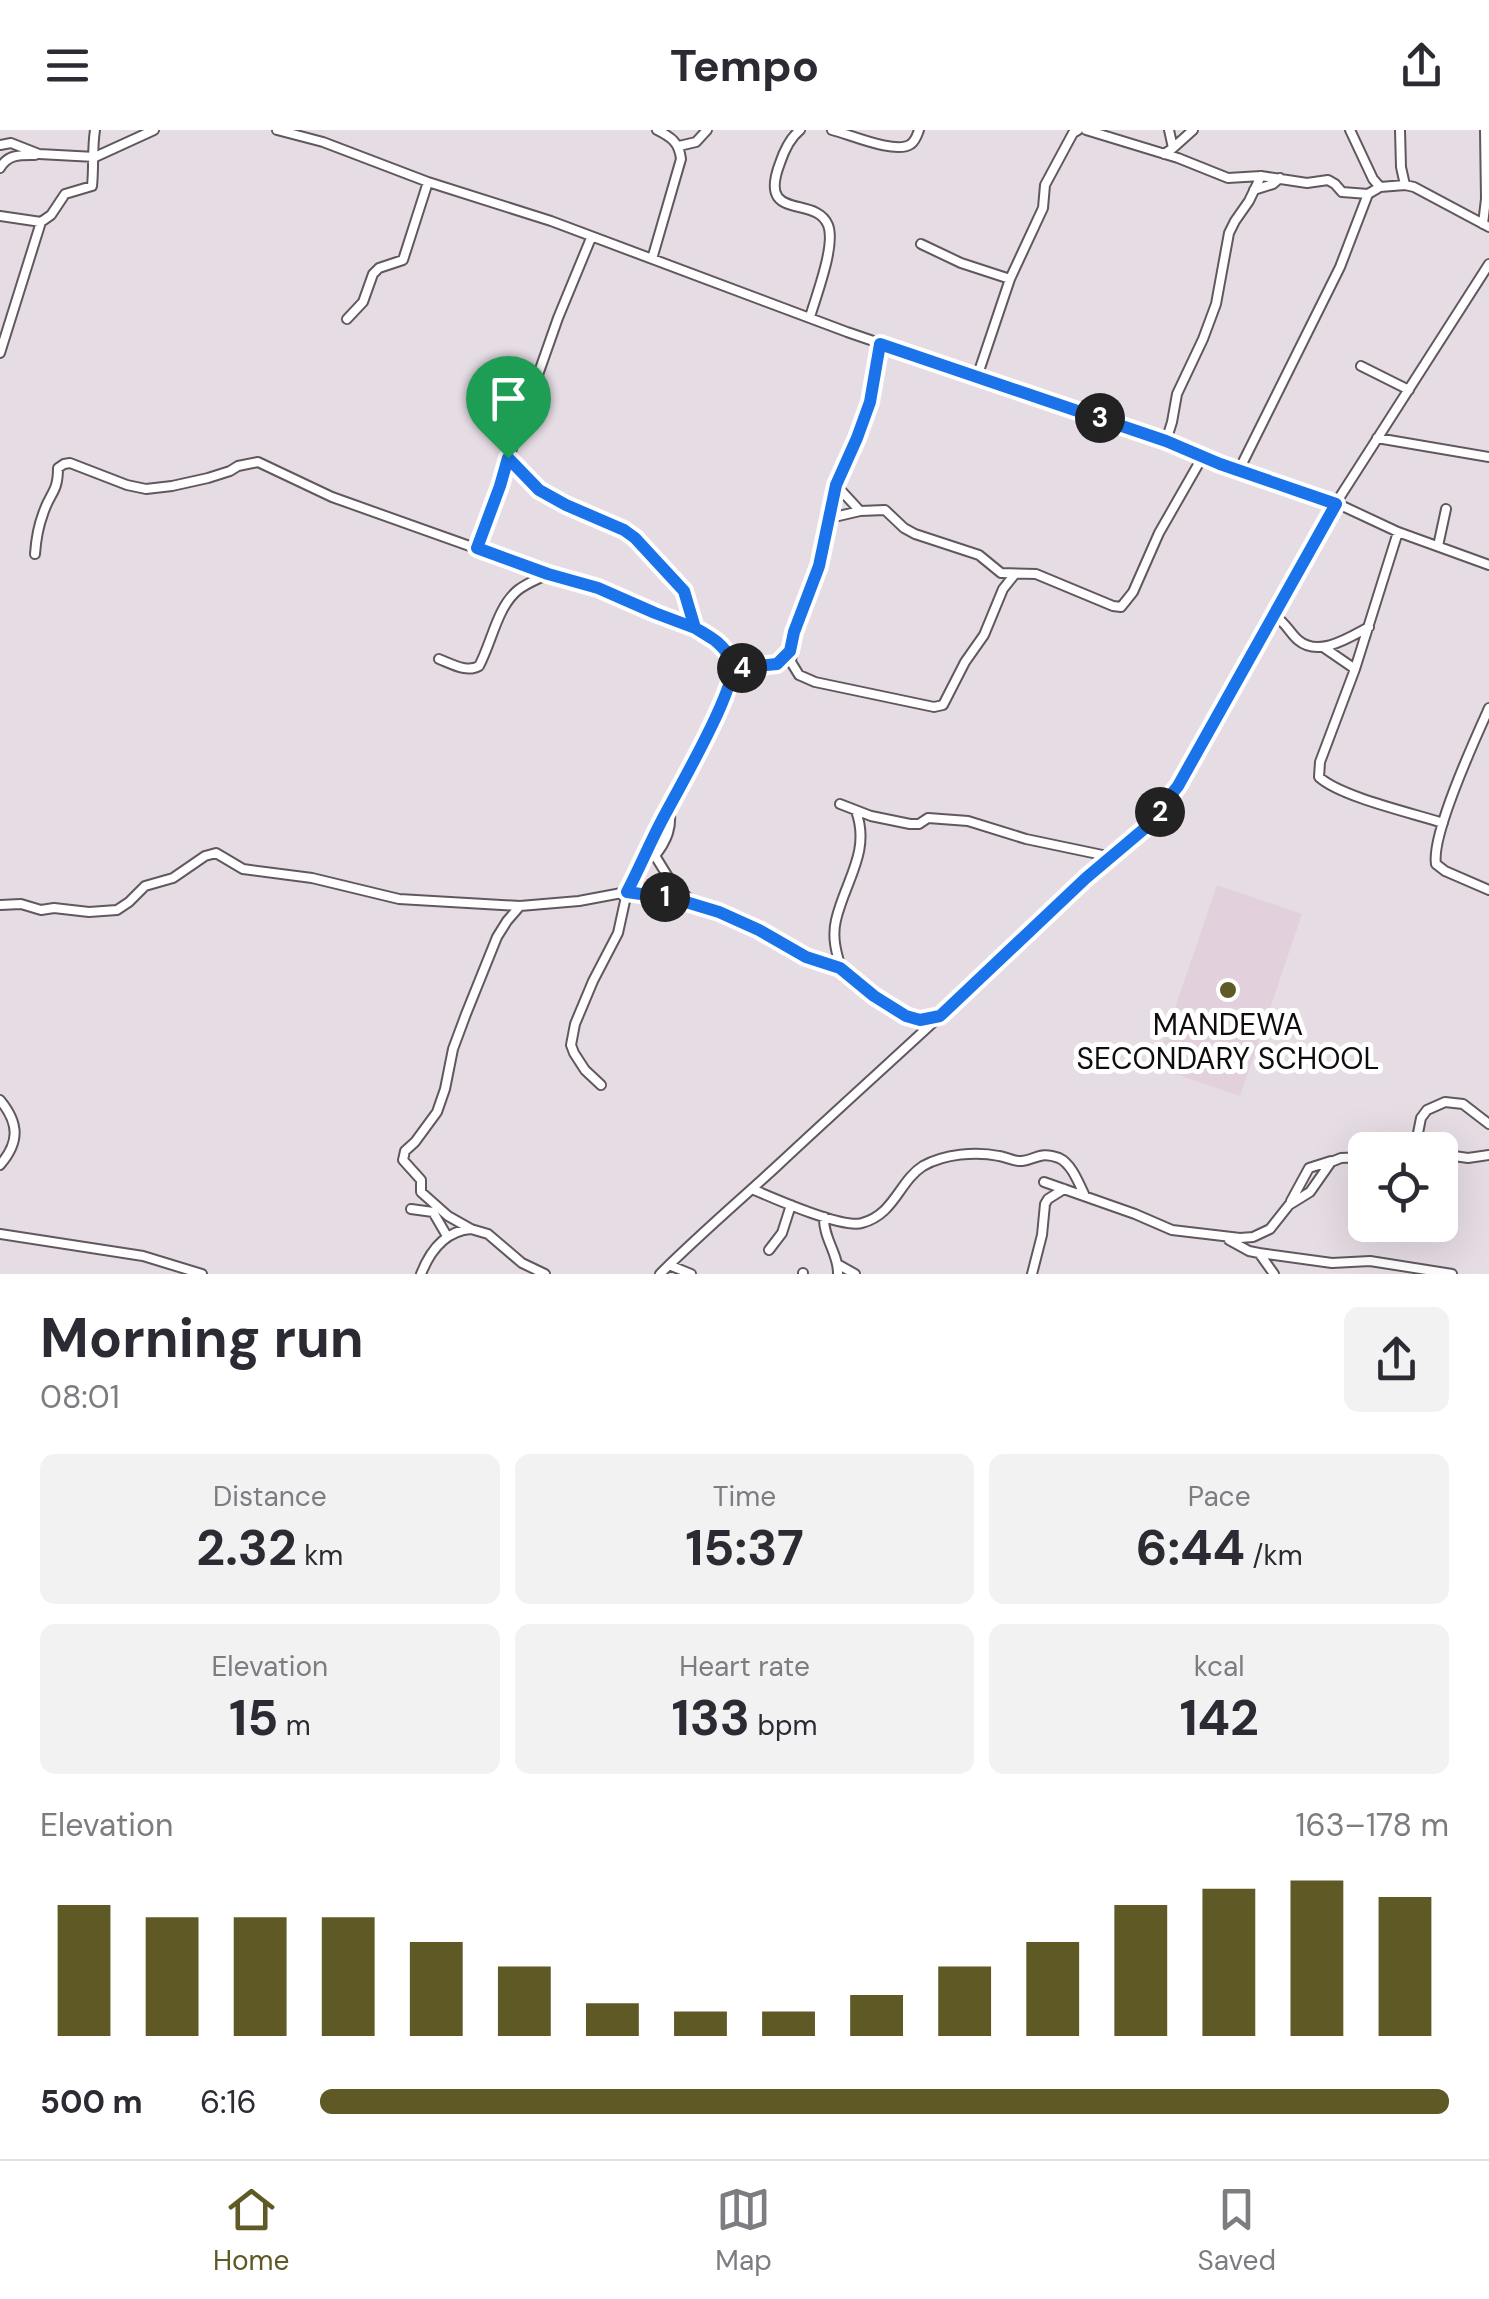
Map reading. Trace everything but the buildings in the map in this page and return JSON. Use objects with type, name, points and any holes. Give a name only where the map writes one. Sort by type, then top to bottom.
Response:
[{"type":"street","points":[[0,353],[41,222],[51,215],[65,194],[91,187],[94,130]]},
{"type":"street","points":[[0,168],[15,156],[95,157],[154,130]]},
{"type":"street","points":[[277,130],[550,221],[880,344],[1166,441],[1489,565]]},
{"type":"street","points":[[652,259],[681,159],[679,146],[656,130]]},
{"type":"street","points":[[679,146],[696,142],[706,130]]},
{"type":"street","points":[[800,130],[780,163],[775,185],[781,202],[814,210],[830,228],[810,317]]},
{"type":"street","points":[[832,130],[902,148],[920,130]]},
{"type":"street","points":[[977,377],[1010,279],[1043,208],[1045,185],[1077,130]]},
{"type":"street","points":[[1086,130],[1169,151],[1228,178],[1328,180],[1342,192],[1368,194],[1380,187],[1405,184],[1486,226],[1485,130]]},
{"type":"street","points":[[1169,130],[1169,151]]},
{"type":"street","points":[[1169,151],[1192,130]]},
{"type":"street","points":[[1350,130],[1380,187]]},
{"type":"street","points":[[1400,130],[1405,184]]},
{"type":"street","points":[[0,144],[11,143],[39,154]]},
{"type":"street","points":[[1166,441],[1177,394],[1216,304],[1229,234],[1261,176]]},
{"type":"street","points":[[1254,190],[1280,178]]},
{"type":"street","points":[[347,319],[362,302],[379,268],[403,260],[428,182]]},
{"type":"street","points":[[1239,470],[1340,267],[1368,194]]},
{"type":"street","points":[[0,216],[41,222]]},
{"type":"street","points":[[477,548],[571,282],[591,238]]},
{"type":"street","points":[[921,244],[961,264],[1010,279]]},
{"type":"street","points":[[660,1274],[1086,878],[1144,829],[1168,802],[1336,504],[1489,264]]},
{"type":"street","points":[[880,344],[870,402],[836,485],[819,566],[794,632],[790,651],[794,670],[804,678],[842,690],[939,707],[947,701],[958,675],[984,635],[998,597],[1016,574]]},
{"type":"street","points":[[1360,366],[1409,390]]},
{"type":"street","points":[[1377,438],[1489,457]]},
{"type":"street","points":[[830,518],[885,510],[915,534],[979,555],[1001,573],[1036,574],[1121,607],[1133,592],[1202,456]]},
{"type":"street","points":[[508,458],[539,490],[635,538],[684,591],[695,628]]},
{"type":"street","points":[[36,554],[44,509],[58,484],[58,468],[64,464],[146,488],[208,478],[258,462],[332,498],[598,588],[695,628],[716,641],[732,664],[729,684],[627,892],[618,933],[593,980],[572,1034],[574,1053],[600,1084]]},
{"type":"street","points":[[836,485],[860,511]]},
{"type":"street","points":[[1438,546],[1446,509]]},
{"type":"street","points":[[1398,532],[1356,668],[1320,762],[1319,777],[1326,784],[1443,823]]},
{"type":"street","points":[[439,659],[465,668],[479,666],[513,595],[548,574]]},
{"type":"street","points":[[1275,616],[1304,644],[1323,647],[1369,627]]},
{"type":"street","points":[[1323,647],[1356,668]]},
{"type":"street","points":[[732,664],[753,668],[777,664],[790,651]]},
{"type":"street","points":[[1489,708],[1434,855],[1444,872],[1489,890]]},
{"type":"street","points":[[840,804],[910,824],[928,818],[968,821],[1026,839],[1112,857]]},
{"type":"street","points":[[654,857],[670,831],[669,806]]},
{"type":"street","points":[[840,968],[834,934],[862,844],[856,811]]},
{"type":"street","points":[[648,846],[670,880],[695,904]]},
{"type":"street","points":[[0,905],[20,904],[41,910],[117,910],[145,886],[172,878],[216,853],[243,869],[312,878],[388,898],[520,906],[601,899],[627,892],[663,896],[738,920],[806,957],[840,968],[906,1016],[920,1020],[940,1016]]},
{"type":"street","points":[[471,1230],[448,1216],[420,1190],[420,1180],[404,1162],[403,1154],[438,1112],[466,1014],[497,937],[520,906]]},
{"type":"street","points":[[0,1100],[8,1111],[15,1136],[14,1148],[0,1165]]},
{"type":"street","points":[[1419,1132],[1421,1118],[1440,1104],[1463,1104],[1489,1124]]},
{"type":"street","points":[[752,1189],[848,1224],[862,1224],[881,1214],[924,1165],[965,1154],[1020,1161],[1041,1155],[1066,1162],[1085,1196]]},
{"type":"street","points":[[1458,1158],[1489,1155]]},
{"type":"street","points":[[1044,1182],[1172,1230],[1240,1238],[1270,1229],[1309,1168],[1348,1159]]},
{"type":"street","points":[[1288,1205],[1310,1192],[1328,1165],[1336,1160]]},
{"type":"street","points":[[1032,1274],[1045,1204],[1064,1189]]},
{"type":"street","points":[[769,1250],[782,1233],[792,1205]]},
{"type":"street","points":[[411,1209],[433,1212],[447,1236]]},
{"type":"street","points":[[824,1216],[824,1229],[839,1269],[855,1274]]},
{"type":"street","points":[[421,1274],[447,1236],[471,1230],[488,1234],[522,1263],[545,1274]]},
{"type":"street","points":[[0,1234],[134,1255],[175,1270],[202,1274]]},
{"type":"street","points":[[1224,1238],[1259,1253],[1332,1263],[1370,1261],[1452,1274]]},
{"type":"street","points":[[1259,1253],[1274,1274]]},
{"type":"street","points":[[669,1265],[691,1274]]},
{"type":"shaded area","name":"MANDEWA SECONDARY SCHOOL","points":[[1217,885],[1302,914],[1240,1096],[1155,1067]]},
{"type":"place","name":"MANDEWA SECONDARY SCHOOL","points":[[1228,990]]},
{"type":"route","points":[[508,458],[477,548],[598,588],[695,628],[706,634],[716,641],[739,668],[777,664],[790,651],[819,566],[836,485],[870,402],[880,344],[1166,441],[1336,504],[1168,802],[1144,829],[1086,878],[940,1016],[920,1020],[888,1006],[840,968],[806,957],[726,915],[676,899],[627,892],[700,749],[729,684],[732,664],[716,641],[695,628],[684,591],[647,549],[624,530],[539,490],[508,458]]}]
